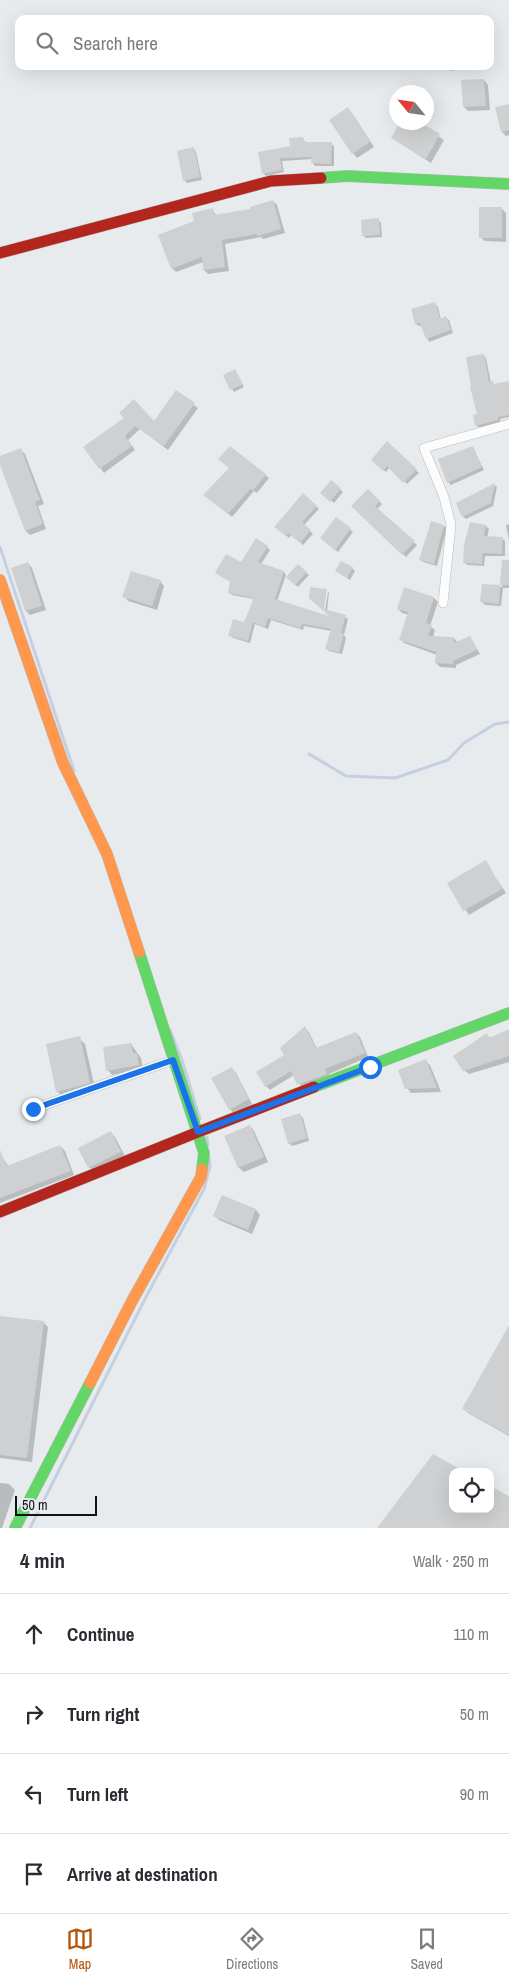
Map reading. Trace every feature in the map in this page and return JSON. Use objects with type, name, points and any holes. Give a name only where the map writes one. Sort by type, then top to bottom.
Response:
[{"type":"street","points":[[0,254],[272,181],[347,176],[509,184]]},
{"type":"street","points":[[443,603],[451,525],[444,497],[424,448],[509,424]]},
{"type":"street","points":[[0,580],[63,763],[107,854],[204,1153],[201,1177],[132,1301],[15,1528]]},
{"type":"street","points":[[0,1212],[198,1132],[509,1013]]},
{"type":"street","points":[[33,1109],[173,1060]]},
{"type":"building","points":[[484,79],[486,106],[463,107],[461,80]]},
{"type":"building","points":[[509,104],[509,130],[501,132],[495,107]]},
{"type":"building","points":[[348,107],[370,142],[352,154],[329,120]]},
{"type":"building","points":[[396,130],[433,130],[440,134],[426,159],[391,138]]},
{"type":"building","points":[[303,137],[304,142],[332,142],[331,164],[311,163],[312,157],[280,158],[282,170],[262,174],[258,152],[290,146],[289,138]]},
{"type":"building","points":[[194,147],[200,177],[183,181],[177,151]]},
{"type":"building","points":[[273,200],[281,229],[258,236],[257,234],[222,240],[225,267],[203,270],[202,257],[171,269],[158,235],[194,221],[192,213],[213,208],[214,215],[250,209],[250,207]]},
{"type":"building","points":[[479,207],[502,207],[502,238],[479,238]]},
{"type":"building","points":[[379,218],[380,235],[362,236],[361,220]]},
{"type":"building","points":[[435,302],[440,319],[446,316],[451,330],[426,339],[420,323],[415,324],[411,309]]},
{"type":"building","points":[[484,354],[489,382],[493,381],[494,384],[509,381],[509,415],[475,426],[473,415],[477,414],[470,387],[466,357]]},
{"type":"building","points":[[235,369],[243,384],[230,390],[223,375]]},
{"type":"building","points":[[176,390],[195,403],[164,446],[135,426],[125,436],[132,446],[99,469],[83,447],[124,418],[119,413],[134,399],[154,421]]},
{"type":"building","points":[[387,441],[417,469],[403,483],[387,466],[383,471],[371,460]]},
{"type":"building","points":[[230,446],[266,474],[253,491],[250,489],[228,514],[203,495],[229,468],[218,459]]},
{"type":"building","points":[[473,446],[482,467],[447,483],[438,459]]},
{"type":"building","points":[[21,448],[40,500],[35,502],[43,524],[25,531],[0,465],[0,456]]},
{"type":"building","points":[[331,480],[341,488],[330,502],[320,493]]},
{"type":"building","points":[[495,483],[491,503],[462,517],[456,503]]},
{"type":"building","points":[[368,489],[380,501],[375,506],[415,541],[402,555],[351,506]]},
{"type":"building","points":[[303,493],[317,506],[302,522],[311,530],[300,543],[288,533],[286,536],[274,527]]},
{"type":"building","points":[[336,517],[351,528],[335,550],[320,538]]},
{"type":"building","points":[[431,521],[444,525],[434,564],[419,560]]},
{"type":"building","points":[[470,522],[486,525],[484,536],[503,537],[502,554],[483,553],[482,564],[463,563],[464,545]]},
{"type":"building","points":[[256,538],[268,546],[258,562],[284,571],[275,599],[329,616],[309,598],[310,587],[327,589],[324,609],[346,615],[341,633],[344,634],[339,652],[325,649],[331,629],[302,624],[300,628],[268,618],[265,627],[253,622],[248,641],[228,636],[233,619],[244,622],[254,598],[228,593],[230,582],[215,573],[226,554],[241,562]]},
{"type":"building","points":[[502,560],[509,560],[509,585],[500,585]]},
{"type":"building","points":[[341,561],[353,567],[347,578],[335,571]]},
{"type":"building","points":[[28,562],[42,606],[25,611],[11,568]]},
{"type":"building","points":[[298,564],[307,572],[295,585],[286,577]]},
{"type":"building","points":[[131,571],[161,580],[152,606],[122,597]]},
{"type":"building","points":[[482,584],[500,585],[499,604],[480,602]]},
{"type":"building","points":[[404,587],[434,597],[426,623],[432,625],[428,636],[454,637],[454,643],[470,636],[477,650],[453,661],[453,664],[435,663],[436,652],[399,640],[408,612],[397,609]]},
{"type":"building","points":[[486,860],[502,889],[463,911],[447,883]]},
{"type":"building","points":[[305,1026],[316,1048],[356,1032],[365,1053],[325,1069],[327,1074],[297,1085],[291,1071],[265,1087],[256,1072],[284,1055],[280,1048]]},
{"type":"building","points":[[509,1029],[509,1056],[463,1071],[453,1056],[487,1033],[489,1038]]},
{"type":"building","points":[[80,1036],[90,1083],[56,1092],[46,1044]]},
{"type":"building","points":[[131,1043],[133,1053],[137,1053],[139,1065],[106,1071],[103,1047]]},
{"type":"building","points":[[426,1059],[437,1088],[405,1089],[398,1070]]},
{"type":"building","points":[[232,1067],[249,1099],[229,1110],[211,1078]]},
{"type":"building","points":[[300,1113],[307,1138],[288,1144],[281,1119]]},
{"type":"building","points":[[250,1125],[264,1157],[238,1168],[224,1136]]},
{"type":"building","points":[[111,1131],[121,1152],[88,1168],[78,1148]]},
{"type":"building","points":[[60,1145],[71,1171],[0,1198],[0,1150],[7,1166]]},
{"type":"building","points":[[222,1195],[256,1209],[248,1230],[213,1216]]},
{"type":"building","points":[[0,1316],[44,1321],[27,1458],[0,1455]]},
{"type":"building","points":[[509,1325],[509,1435],[462,1409]]},
{"type":"building","points":[[433,1454],[458,1468],[449,1468],[449,1513],[494,1513],[494,1488],[509,1496],[509,1528],[377,1528]]},
{"type":"waterway","points":[[0,547],[74,771]]},
{"type":"waterway","points":[[309,754],[346,776],[395,778],[448,760],[464,743],[495,724],[509,722]]},
{"type":"waterway","points":[[170,1030],[182,1060],[200,1119]]},
{"type":"waterway","points":[[207,1137],[208,1145]]},
{"type":"waterway","points":[[30,1528],[146,1297],[204,1189],[210,1166],[209,1157]]},
{"type":"traffic: fast","points":[[321,178],[347,176],[509,184]]},
{"type":"traffic: fast","points":[[139,952],[204,1153],[202,1169]]},
{"type":"traffic: fast","points":[[314,1087],[509,1013]]},
{"type":"traffic: fast","points":[[15,1528],[90,1383]]},
{"type":"traffic: slow","points":[[0,580],[63,763],[107,854],[139,952]]},
{"type":"traffic: slow","points":[[90,1383],[132,1301],[201,1177],[202,1169]]},
{"type":"traffic: jam","points":[[0,253],[271,181],[321,178]]},
{"type":"traffic: jam","points":[[0,1212],[314,1087]]},
{"type":"route","points":[[33,1109],[173,1060],[198,1132],[370,1067]]}]
